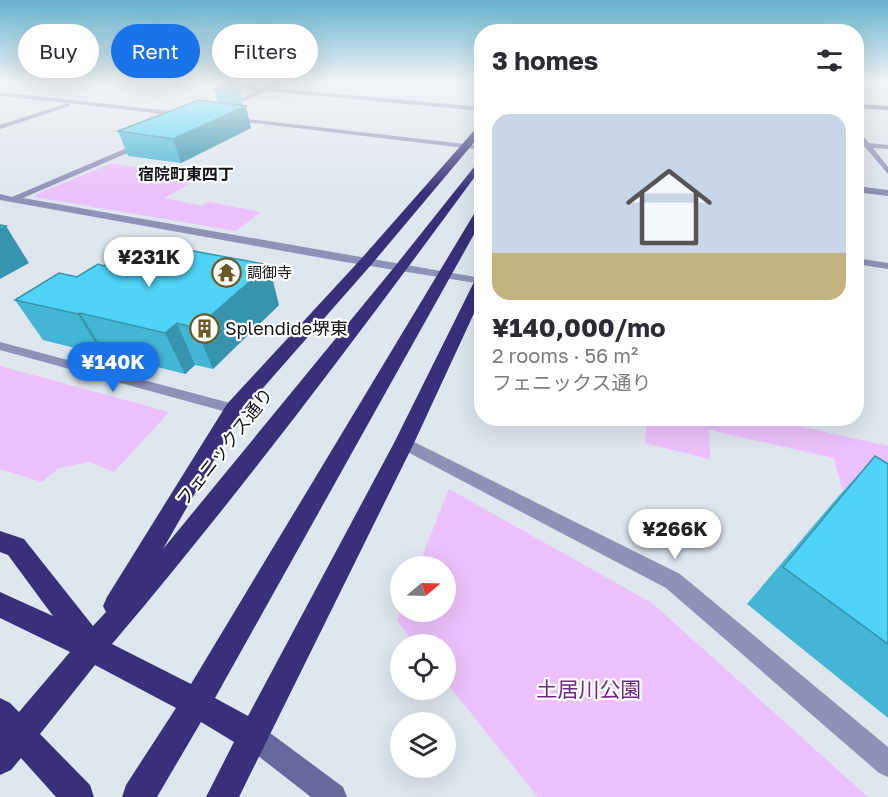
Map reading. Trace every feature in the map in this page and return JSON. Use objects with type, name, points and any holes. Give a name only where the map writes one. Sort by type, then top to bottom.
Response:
[{"type":"highway","points":[[92,646],[234,409],[473,147]]},
{"type":"highway","name":"フェニックス通り","points":[[0,759],[92,646],[186,540],[401,268],[474,171]]},
{"type":"highway","points":[[138,797],[197,702],[474,223]]},
{"type":"highway","points":[[222,797],[404,443],[474,296]]},
{"type":"highway","points":[[0,541],[16,547],[92,646]]},
{"type":"highway","points":[[0,605],[92,646],[197,702],[253,736]]},
{"type":"highway","points":[[0,713],[72,789]]},
{"type":"street","points":[[0,127],[27,118]]},
{"type":"street","points":[[183,125],[194,118]]},
{"type":"street","points":[[241,118],[473,147]]},
{"type":"street","points":[[0,205],[151,139]]},
{"type":"street","points":[[864,142],[888,172]]},
{"type":"street","points":[[866,145],[888,147]]},
{"type":"street","points":[[864,190],[888,193]]},
{"type":"street","points":[[0,197],[474,280]]},
{"type":"street","points":[[864,262],[888,266]]},
{"type":"street","points":[[0,346],[234,409]]},
{"type":"street","points":[[404,443],[674,581],[888,764]]},
{"type":"street","points":[[253,736],[333,797]]},
{"type":"green space","points":[[112,163],[168,172],[162,176],[195,181],[164,198],[202,206],[208,202],[261,212],[236,231],[35,197],[37,194]]},
{"type":"green space","points":[[0,366],[169,412],[114,472],[90,462],[59,468],[42,482],[0,469]]},
{"type":"green space","points":[[646,426],[799,426],[888,446],[888,517],[842,489],[834,458],[709,430],[710,459],[645,443]]},
{"type":"green space","name":"土居川公園","points":[[449,489],[652,603],[868,797],[538,797],[456,694],[456,634],[407,634],[398,622],[456,622],[456,556],[422,556]]},
{"type":"building","points":[[151,118],[219,118],[173,139],[118,131]]},
{"type":"building","points":[[135,246],[183,254],[188,250],[269,265],[196,328],[177,323],[165,333],[15,300],[59,273],[77,277],[98,264],[104,266]]},
{"type":"building","points":[[875,456],[888,464],[888,644],[783,567]]},
{"type":"place","name":"調御寺","points":[[226,273]]},
{"type":"place","name":"Splendide堺東","points":[[204,329]]},
{"type":"district","name":"宿院町東四丁","points":[[186,174]]}]
